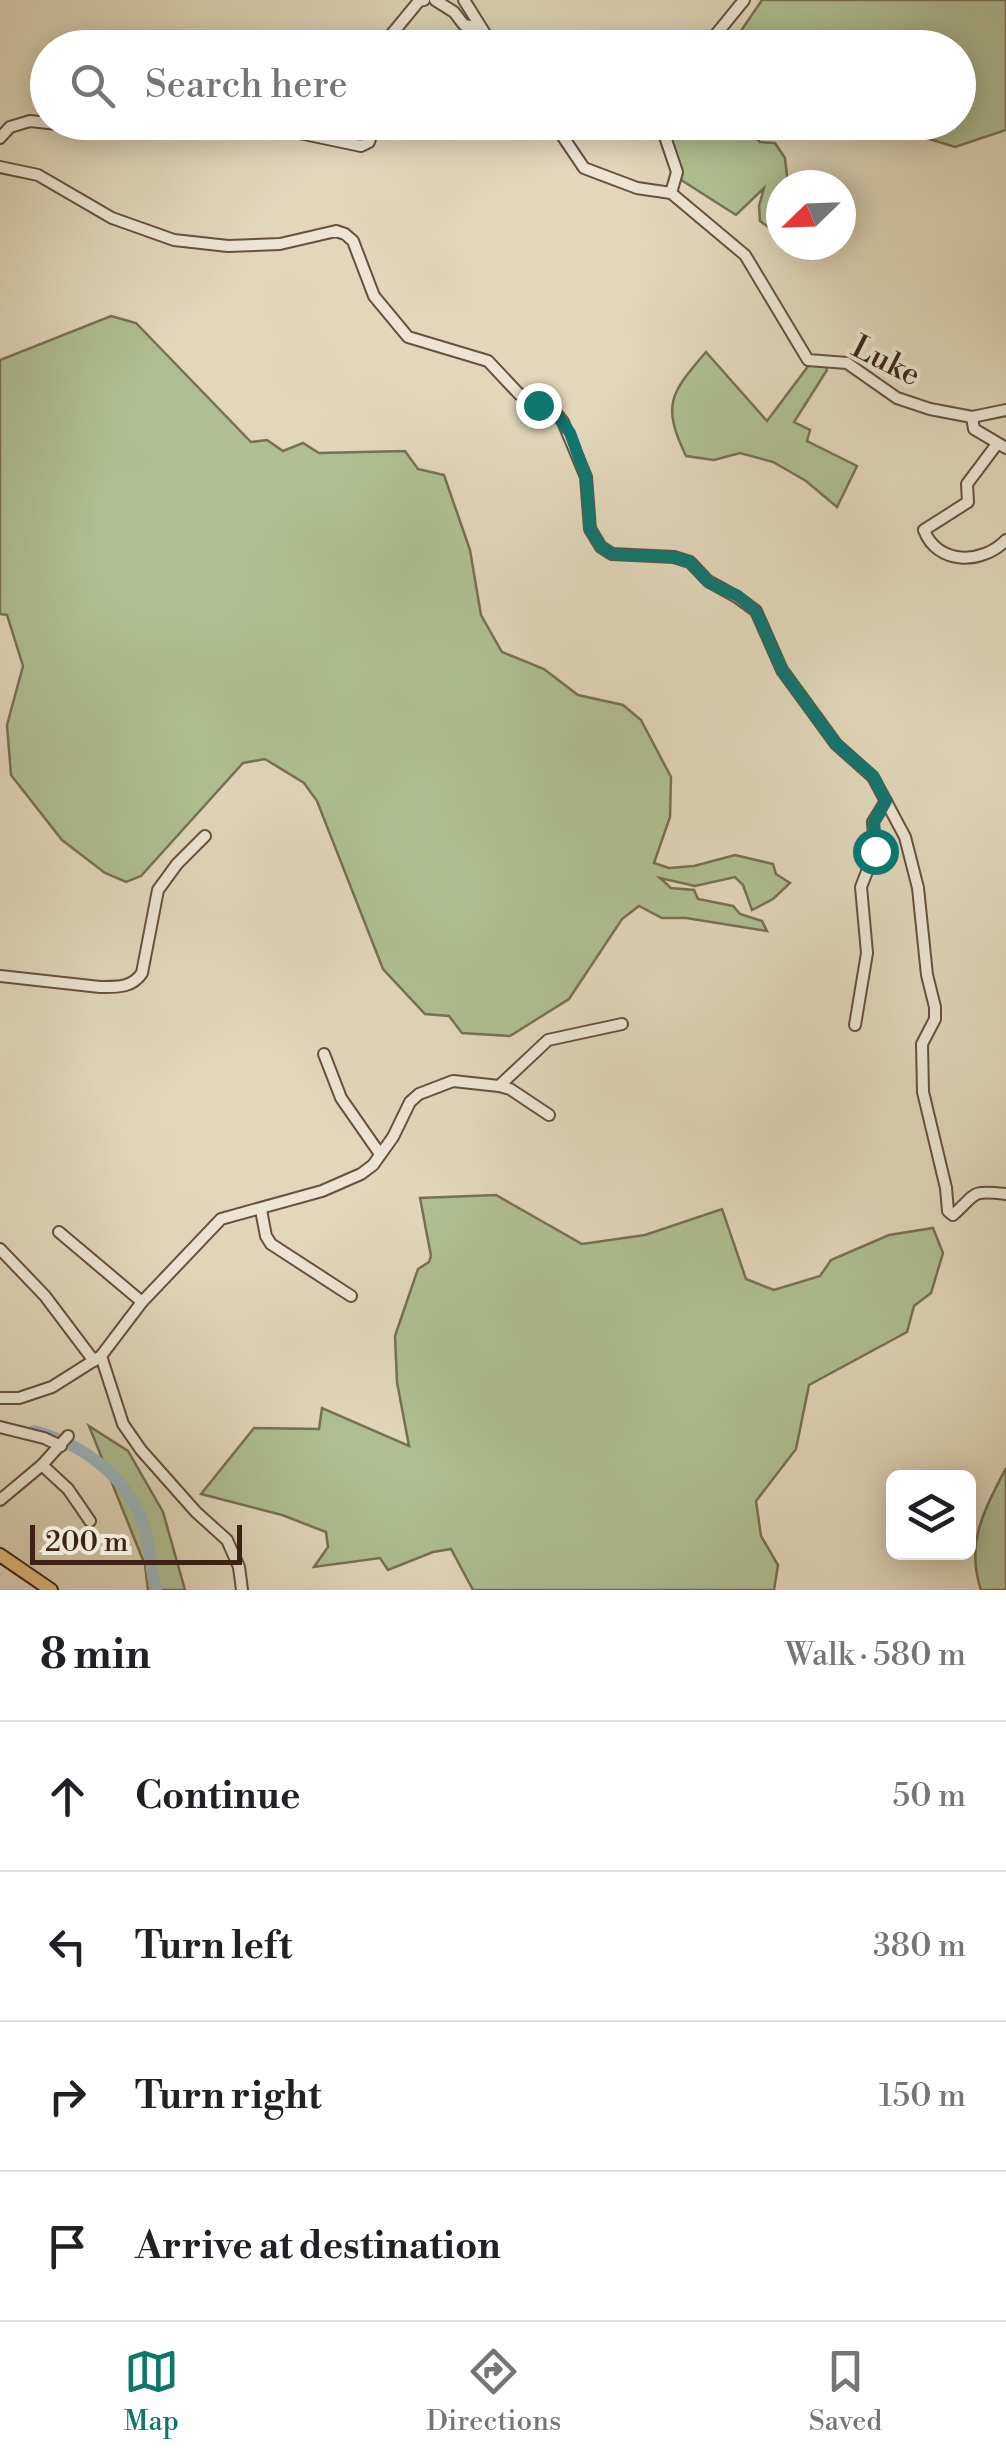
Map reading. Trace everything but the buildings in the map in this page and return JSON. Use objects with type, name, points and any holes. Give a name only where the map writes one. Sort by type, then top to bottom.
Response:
[{"type":"main road","points":[[0,1556],[50,1590]]},
{"type":"street","points":[[395,30],[424,0]]},
{"type":"street","points":[[435,0],[464,24],[481,28]]},
{"type":"street","points":[[464,0],[481,28]]},
{"type":"street","points":[[720,30],[744,0]]},
{"type":"street","points":[[0,138],[10,127],[30,121]]},
{"type":"street","points":[[332,140],[361,146],[370,140]]},
{"type":"street","name":"Luke","points":[[565,140],[584,168],[636,188],[671,193],[745,255],[808,360],[847,363],[897,398],[972,417],[1006,410]]},
{"type":"street","points":[[666,140],[677,172],[671,193]]},
{"type":"street","points":[[0,167],[38,175],[112,218],[174,240],[228,246],[280,244],[336,231],[346,234],[353,241],[374,296],[408,337],[488,361],[518,394],[564,422],[586,477],[590,529],[601,547],[612,554],[674,557],[690,562],[708,582],[738,596],[756,611],[782,670],[836,744],[873,776],[904,837],[918,888],[927,975],[935,1007],[935,1019],[922,1044],[923,1092],[948,1211],[954,1214],[970,1195],[983,1191],[1006,1194]]},
{"type":"street","points":[[972,417],[974,429],[1001,446],[967,484],[968,502],[924,530],[929,542],[947,556],[958,558],[997,549],[1006,540]]},
{"type":"street","points":[[855,1025],[867,952],[861,887],[873,862],[874,822],[886,801]]},
{"type":"street","points":[[0,976],[100,987],[137,980],[142,972],[158,890],[177,864],[206,836]]},
{"type":"street","points":[[499,1086],[548,1040],[622,1024]]},
{"type":"street","points":[[324,1054],[341,1098],[380,1154]]},
{"type":"street","points":[[0,1398],[19,1398],[52,1387],[97,1358],[142,1302],[222,1220],[360,1174],[393,1137],[410,1102],[419,1094],[453,1081],[499,1086],[549,1115]]},
{"type":"street","points":[[261,1210],[266,1236],[272,1244],[351,1296]]},
{"type":"street","points":[[59,1232],[142,1302]]},
{"type":"street","points":[[0,1249],[110,1375],[123,1424],[196,1512],[227,1540],[239,1567],[242,1590]]},
{"type":"street","points":[[0,1427],[65,1440],[0,1500]]},
{"type":"street","points":[[42,1465],[68,1488],[90,1521]]},
{"type":"green space","points":[[762,0],[1006,0],[1006,130],[976,140],[976,30],[742,30]]},
{"type":"green space","points":[[666,140],[775,143],[785,158],[786,170],[766,170],[766,225],[760,221],[759,206],[764,188],[736,215],[678,178]]},
{"type":"green space","points":[[933,140],[976,140],[955,147]]},
{"type":"green space","points":[[111,316],[136,323],[251,442],[267,440],[283,451],[303,443],[319,453],[405,451],[418,469],[444,475],[470,550],[481,615],[502,652],[544,669],[578,695],[623,705],[641,720],[671,777],[670,817],[654,863],[669,868],[694,866],[735,855],[773,864],[776,874],[790,883],[773,899],[752,910],[743,885],[735,877],[695,886],[660,878],[671,888],[694,890],[698,899],[733,906],[740,914],[762,921],[767,931],[662,918],[639,906],[622,919],[569,999],[510,1036],[462,1033],[449,1016],[425,1014],[383,969],[317,801],[304,783],[265,759],[243,763],[141,876],[126,882],[105,873],[62,840],[11,775],[7,725],[23,666],[7,615],[0,614],[0,360]]},
{"type":"green space","points":[[706,352],[767,421],[809,365],[825,364],[827,370],[794,422],[810,430],[807,441],[857,466],[837,507],[806,481],[773,462],[740,453],[714,460],[686,456],[674,424],[674,400],[685,378]]},
{"type":"green space","points":[[496,1195],[582,1244],[645,1235],[722,1209],[746,1279],[774,1290],[820,1276],[831,1260],[889,1235],[933,1228],[943,1253],[931,1293],[914,1306],[907,1332],[809,1385],[796,1449],[756,1501],[761,1536],[778,1565],[774,1590],[473,1590],[451,1549],[388,1570],[380,1558],[314,1567],[328,1547],[326,1532],[282,1515],[201,1494],[254,1428],[319,1429],[322,1408],[409,1446],[397,1382],[395,1336],[418,1269],[431,1256],[420,1198]]},
{"type":"green space","points":[[89,1426],[128,1451],[163,1512],[185,1590],[148,1590],[145,1565]]},
{"type":"green space","points":[[1006,1468],[1006,1590],[981,1590],[976,1541]]},
{"type":"waterway","points":[[34,1431],[90,1456],[120,1483],[141,1517],[156,1590]]},
{"type":"route","points":[[538,405],[556,414],[570,433],[586,477],[590,529],[601,547],[612,554],[674,557],[690,562],[708,582],[738,596],[756,611],[782,670],[836,744],[873,776],[886,801],[874,822],[875,851]]}]
